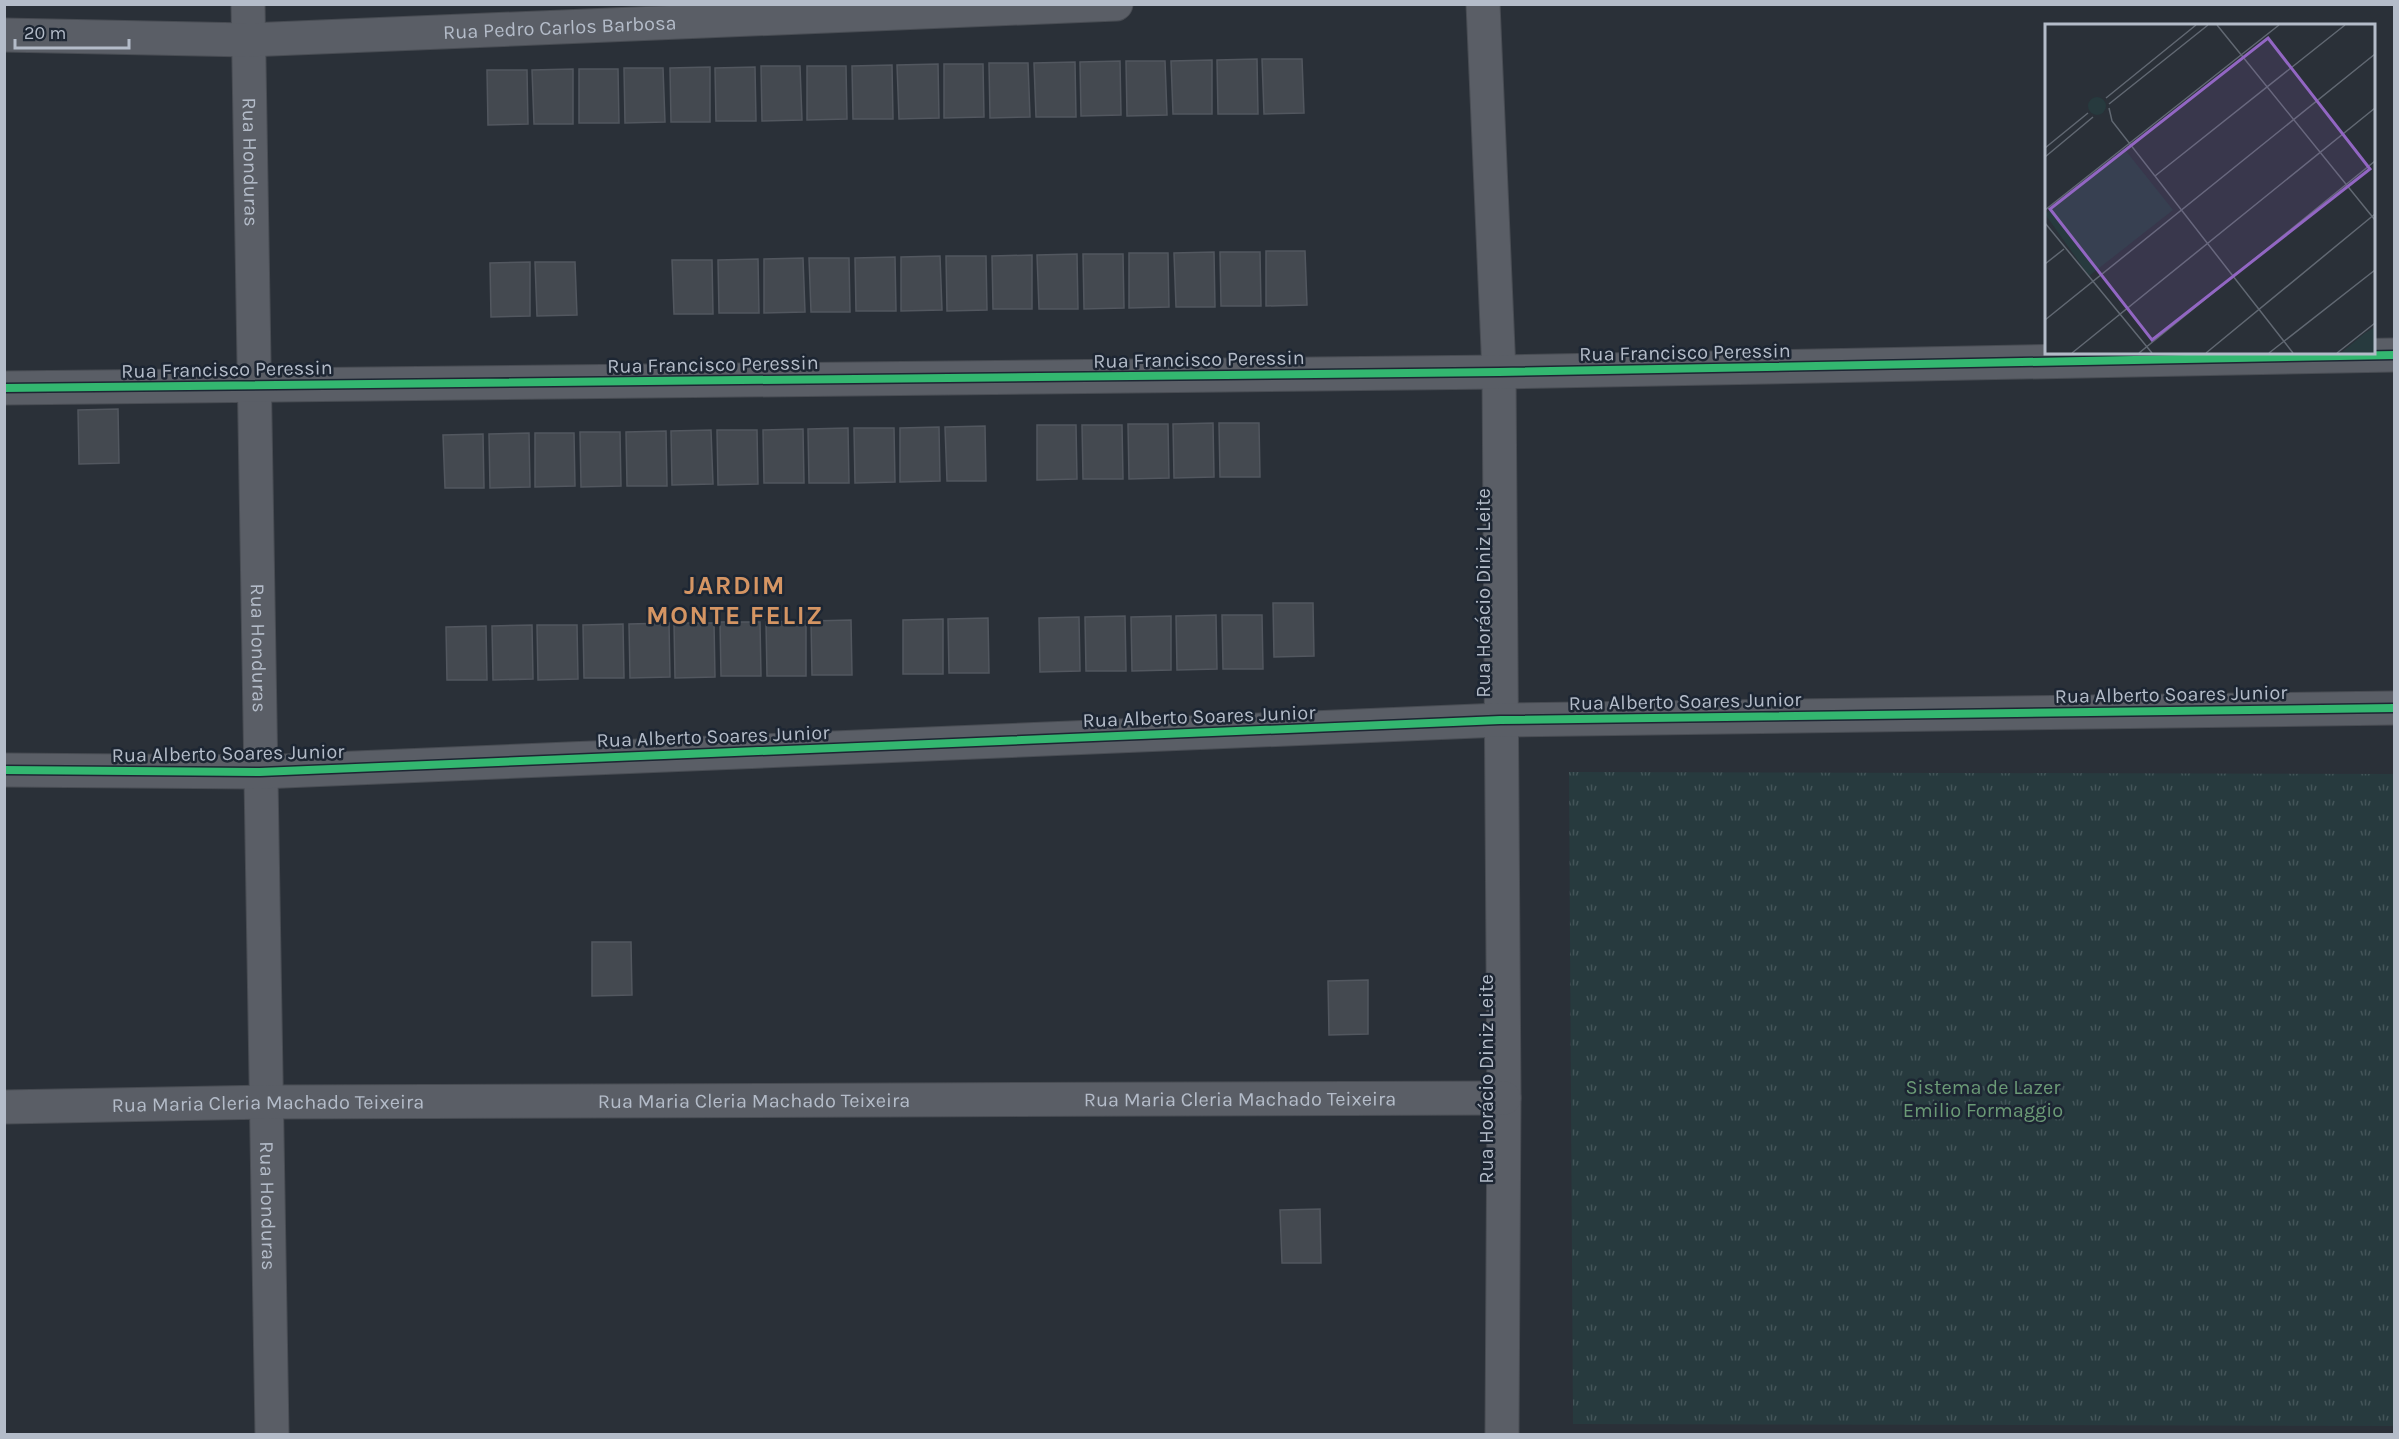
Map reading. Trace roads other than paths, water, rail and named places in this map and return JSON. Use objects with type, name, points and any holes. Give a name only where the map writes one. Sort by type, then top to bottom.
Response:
[{"type":"street","name":"Rua Honduras","points":[[248,4],[272,1434]]},
{"type":"street","name":"Rua Pedro Carlos Barbosa","points":[[4,35],[248,40],[1116,4]]},
{"type":"street","name":"Rua Horácio Diniz Leite","points":[[1483,4],[1499,372],[1504,1098],[1502,1434]]},
{"type":"street","name":"Rua Francisco Peressin","points":[[4,388],[1499,372],[2394,355]]},
{"type":"street","name":"Rua Alberto Soares Junior","points":[[4,770],[260,772],[1500,720],[2394,708]]},
{"type":"street","name":"Rua Maria Cleria Machado Teixeira","points":[[4,1107],[266,1102],[1504,1098]]},
{"type":"district","name":"JARDIM MONTE FELIZ","points":[[735,600]]},
{"type":"park label","name":"Sistema de Lazer Emilio Formaggio","points":[[1983,1098]]}]
